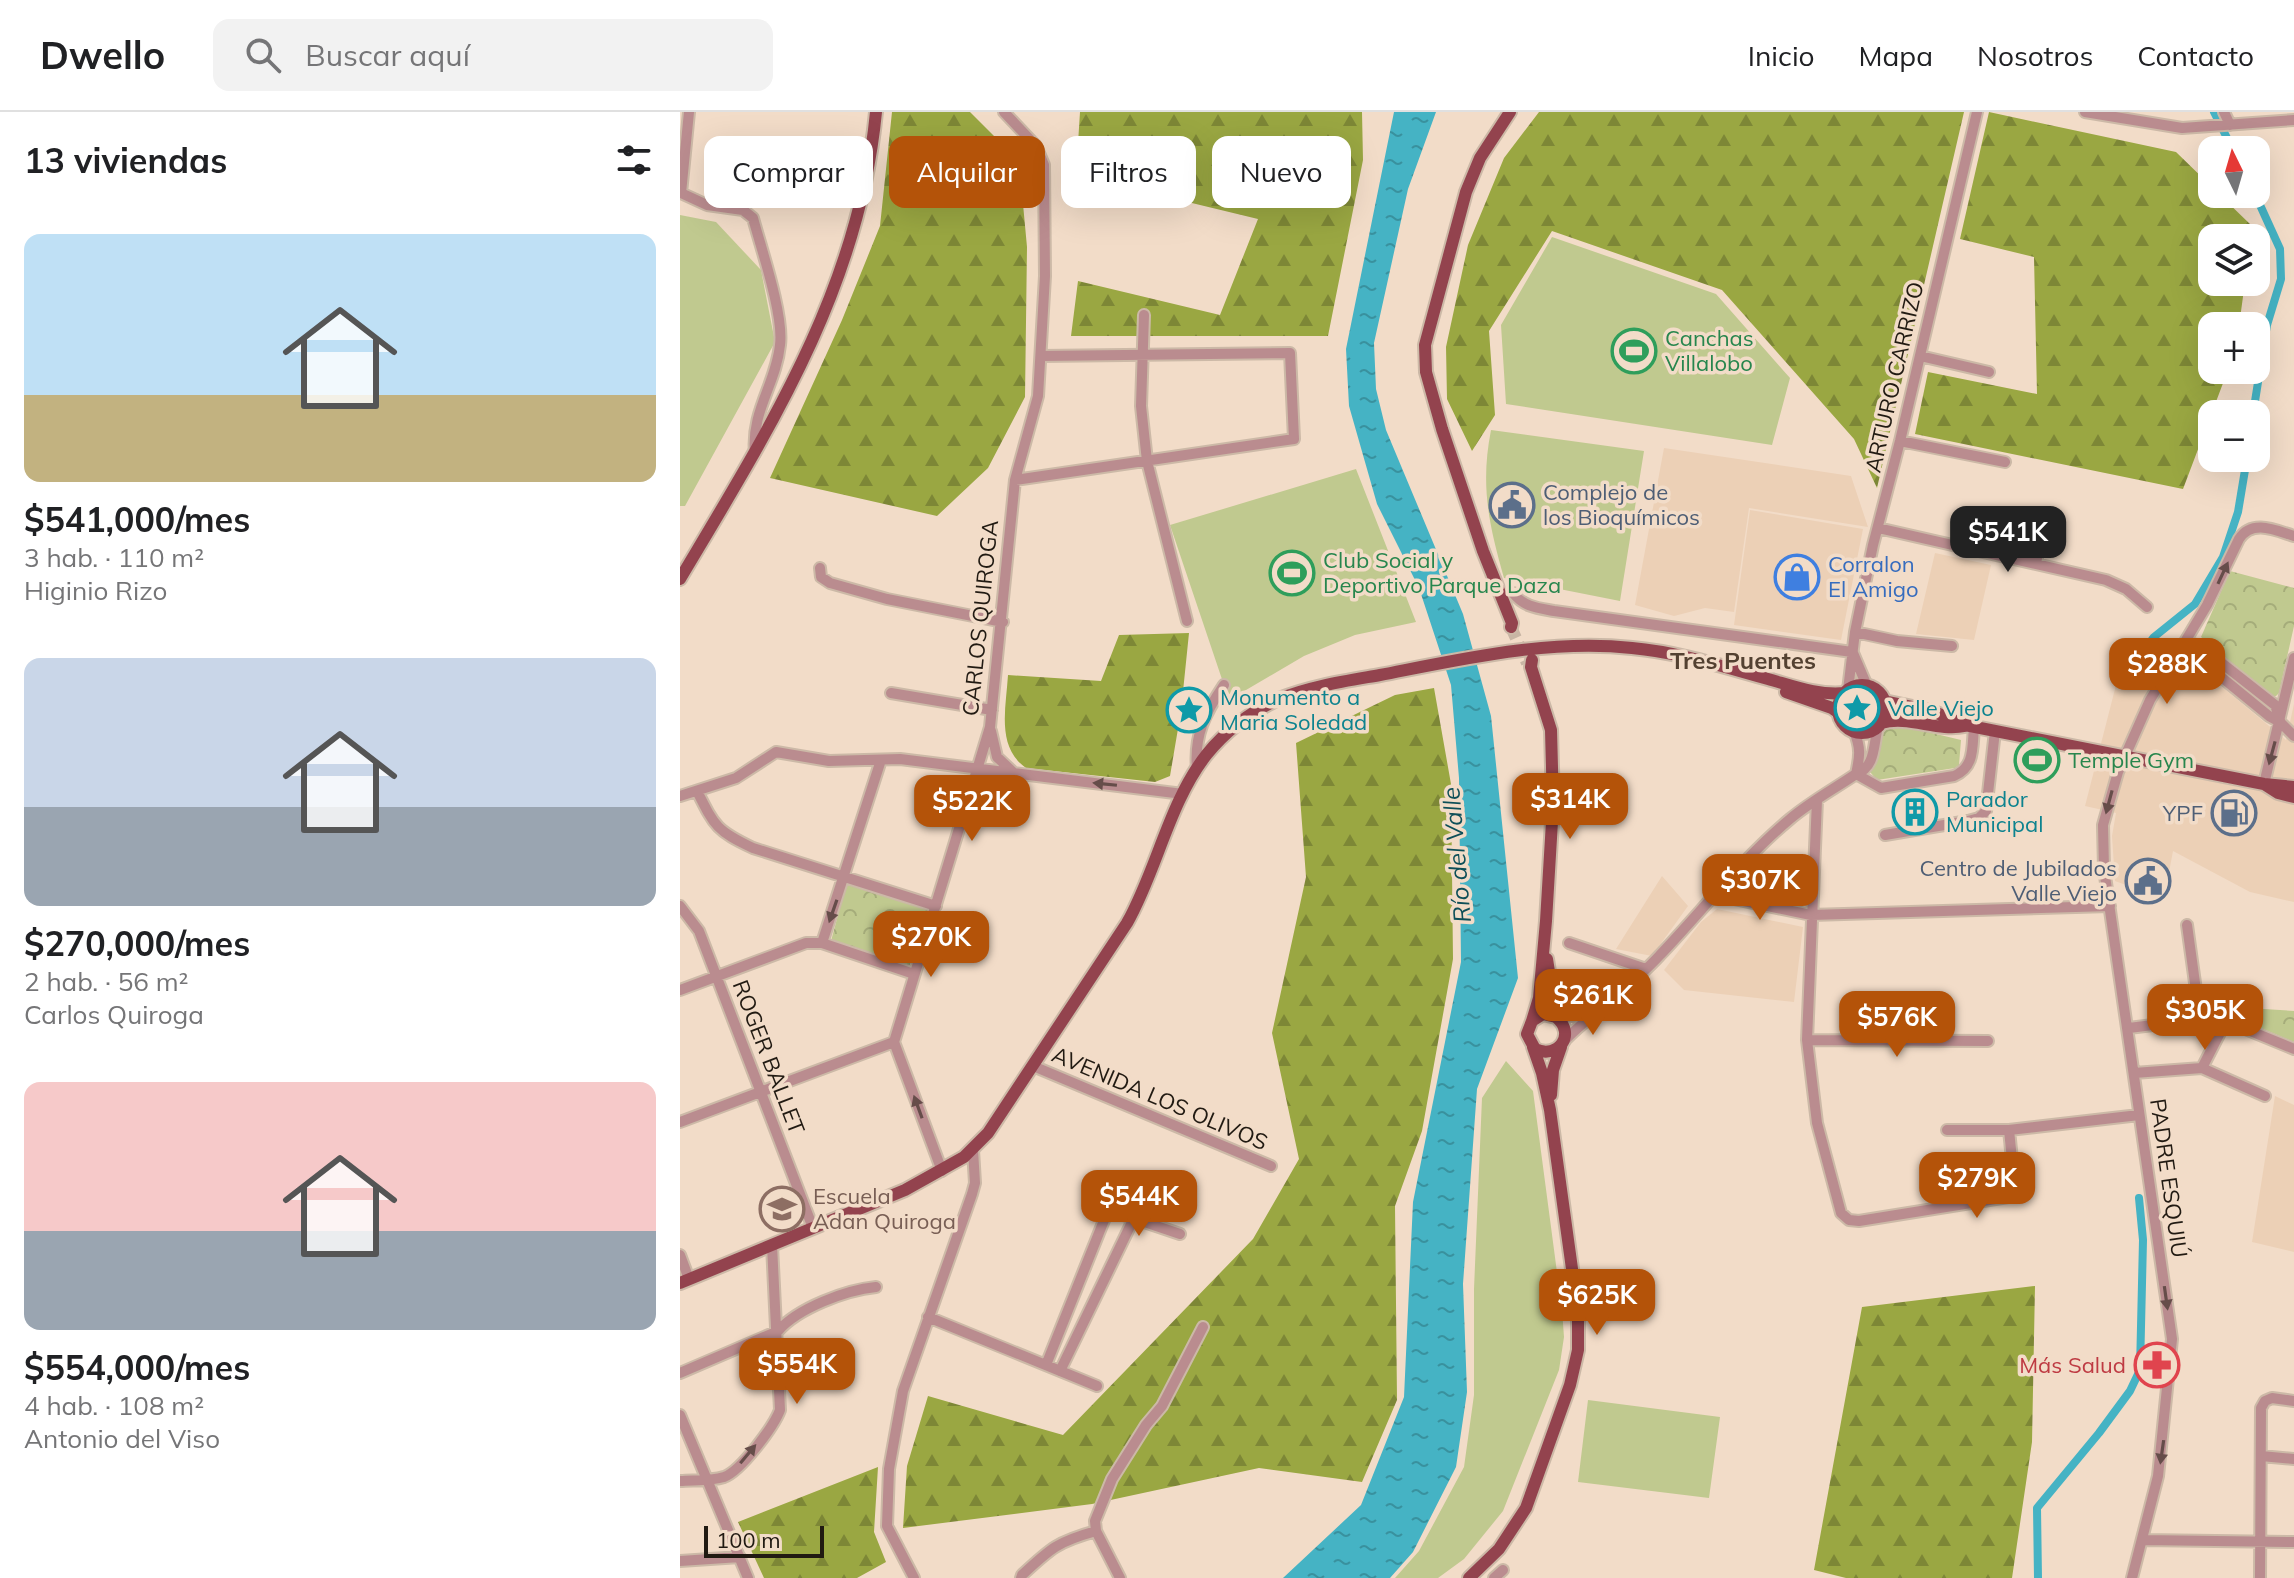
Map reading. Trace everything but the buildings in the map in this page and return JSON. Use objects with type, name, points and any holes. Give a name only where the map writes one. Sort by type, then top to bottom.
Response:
[{"type":"main road","points":[[680,579],[799,372],[838,280],[866,177],[876,112]]},
{"type":"main road","points":[[1510,112],[1480,158],[1466,192],[1428,329],[1425,359],[1442,429],[1483,551],[1513,625]]},
{"type":"main road","points":[[685,1281],[942,1171],[973,1150],[1033,1066],[1134,910],[1183,794],[1197,769],[1208,753],[1240,723],[1279,699],[1310,689],[1512,652],[1572,646],[1632,648],[1719,666],[1825,694],[1867,686],[1876,690],[1884,701],[1885,715],[1880,725]]},
{"type":"main road","points":[[1600,648],[1786,692],[1839,713]]},
{"type":"main road","points":[[1469,1578],[1499,1549],[1526,1508],[1576,1365],[1580,1336],[1550,1110],[1540,1065],[1527,1034],[1539,998],[1546,928],[1552,845],[1553,751],[1548,716],[1530,663]]},
{"type":"main road","points":[[1847,691],[1840,699],[1839,713],[1841,721],[1854,731],[1866,733],[1880,725],[1900,720],[1951,729],[1970,726]]},
{"type":"main road","points":[[1884,701],[1932,711],[1970,726],[2264,784],[2294,787]]},
{"type":"main road","points":[[2264,784],[2278,793],[2294,797]]},
{"type":"main road","points":[[1546,928],[1548,980],[1557,1018],[1565,1027],[1553,1070],[1550,1110]]},
{"type":"main road","points":[[1532,1021],[1543,1014],[1557,1018]]},
{"type":"main road","points":[[1533,1047],[1546,1053],[1563,1043]]},
{"type":"street","points":[[689,112],[680,192],[707,205],[743,210],[753,218],[768,272],[781,343],[755,421],[755,453]]},
{"type":"street","name":"CARLOS QUIROGA","points":[[894,1042],[990,727],[1015,480],[1036,403],[1045,264],[1044,165],[1036,146],[1004,112]]},
{"type":"street","name":"ARTURO CARRIZO","points":[[1847,691],[1855,632],[1878,528],[1977,112]]},
{"type":"street","points":[[2085,112],[2182,128],[2294,120]]},
{"type":"street","points":[[2224,112],[2230,125]]},
{"type":"street","points":[[1144,315],[1141,406],[1147,461],[1187,621]]},
{"type":"street","points":[[1015,480],[1294,439],[1290,353],[1041,356]]},
{"type":"street","points":[[1920,356],[1989,372]]},
{"type":"street","points":[[1900,441],[2005,462]]},
{"type":"street","points":[[2036,563],[2045,518]]},
{"type":"street","name":"PADRE ESQUIÚ","points":[[2132,1578],[2162,1453],[2172,1339],[2102,850],[2103,825],[2118,772],[2157,687],[2186,642],[2243,532],[2257,526],[2294,536]]},
{"type":"street","points":[[1878,528],[2106,580],[2126,589],[2147,607]]},
{"type":"street","points":[[820,568],[821,577],[830,583],[887,599],[1003,622]]},
{"type":"street","points":[[1513,593],[1528,606],[1554,611],[1852,652],[1867,686]]},
{"type":"street","points":[[1855,632],[1897,641],[1952,646]]},
{"type":"street","points":[[2186,642],[2200,646],[2275,705],[2280,722],[2294,736]]},
{"type":"street","points":[[2264,784],[2294,658]]},
{"type":"street","points":[[1197,769],[1198,732],[1208,708],[1224,685]]},
{"type":"street","points":[[891,693],[992,710]]},
{"type":"street","points":[[1563,1043],[1596,1010],[1646,969],[1782,826],[1856,774],[1865,771],[1880,725]]},
{"type":"street","points":[[1856,774],[1881,788],[1964,772],[1969,764],[1970,726]]},
{"type":"street","points":[[990,727],[997,757],[1017,775]]},
{"type":"street","points":[[1854,731],[1861,755],[1856,774]]},
{"type":"street","points":[[1885,835],[1979,818],[1986,811],[1995,731]]},
{"type":"street","points":[[680,796],[736,778],[776,752],[829,761],[900,759],[968,766],[977,770],[1183,794]]},
{"type":"street","points":[[822,943],[881,760]]},
{"type":"street","points":[[697,791],[713,822],[726,835],[753,848],[936,906]]},
{"type":"street","points":[[1817,800],[1807,1040],[1817,1123],[1841,1213],[1849,1220],[1859,1221],[2014,1195],[2009,1130]]},
{"type":"street","points":[[1715,895],[1811,915],[2110,906]]},
{"type":"street","name":"ROGER BALLET","points":[[680,906],[699,931],[813,1228]]},
{"type":"street","points":[[2187,925],[2200,1019]]},
{"type":"street","points":[[680,990],[806,943],[822,943],[914,974]]},
{"type":"street","points":[[1569,943],[1646,969]]},
{"type":"street","points":[[1557,1018],[1596,1010]]},
{"type":"street","points":[[2129,1028],[2200,1019],[2226,1021],[2294,1049]]},
{"type":"street","points":[[2202,1068],[2226,1021]]},
{"type":"street","points":[[1807,1040],[1988,1041]]},
{"type":"street","points":[[680,1122],[894,1042],[942,1171]]},
{"type":"street","name":"AVENIDA LOS OLIVOS","points":[[1033,1066],[1271,1166]]},
{"type":"street","points":[[2134,1073],[2202,1068],[2265,1096]]},
{"type":"street","points":[[1947,1130],[2009,1130],[2139,1115]]},
{"type":"street","points":[[914,1578],[890,1533],[886,1518],[889,1469],[903,1391],[975,1183],[973,1150]]},
{"type":"street","points":[[1046,1365],[1119,1183]]},
{"type":"street","points":[[1109,1210],[1180,1234]]},
{"type":"street","points":[[1060,1371],[1134,1218]]},
{"type":"street","points":[[680,1481],[724,1477],[734,1471],[776,1421],[780,1410],[772,1245]]},
{"type":"street","points":[[680,1255],[685,1281]]},
{"type":"street","points":[[680,1373],[778,1331],[788,1318],[854,1289],[876,1287]]},
{"type":"street","points":[[928,1317],[1097,1386]]},
{"type":"street","points":[[1120,1578],[1096,1531],[1095,1521],[1112,1479],[1171,1392],[1203,1327]]},
{"type":"street","points":[[2260,1578],[2261,1408],[2265,1401],[2272,1398],[2294,1401]]},
{"type":"street","points":[[680,1415],[748,1578]]},
{"type":"street","points":[[2261,1456],[2294,1459]]},
{"type":"street","points":[[1021,1578],[1053,1546],[1096,1531]]},
{"type":"street","points":[[2143,1540],[2294,1542]]},
{"type":"street","points":[[680,1561],[740,1557]]},
{"type":"shaded area","points":[[1664,448],[1851,476],[1868,527],[1749,508],[1734,612],[1705,608],[1674,616],[1635,605]]},
{"type":"shaded area","name":"Corralon El Amigo","points":[[1750,510],[1863,529],[1841,640],[1734,625]]},
{"type":"shaded area","points":[[1935,553],[1991,565],[1974,640],[1916,634]]},
{"type":"shaded area","points":[[2163,638],[2286,740],[2294,704],[2294,902],[2250,892],[2173,851],[2164,899],[2115,881],[2112,836],[2116,813],[2085,806],[2115,689],[2118,662],[2142,665]]},
{"type":"shaded area","points":[[1662,876],[1688,906],[1652,956],[1616,949]]},
{"type":"shaded area","points":[[1717,909],[1803,927],[1794,1002],[1684,990],[1664,970],[1701,922]]},
{"type":"shaded area","points":[[2275,1096],[2294,1105],[2294,1252],[2252,1242]]},
{"type":"green space","points":[[892,112],[970,112],[994,136],[889,136]]},
{"type":"green space","points":[[1080,112],[1362,112],[1363,160],[1328,336],[1071,336],[1078,281],[1220,315],[1258,219],[1212,208],[1351,208],[1351,136],[1212,136],[1212,208],[1196,204],[1196,136],[1078,136]]},
{"type":"green space","points":[[1539,112],[1964,112],[1877,488],[1854,439],[1722,290],[1552,231],[1489,331],[1495,415],[1472,451],[1447,399],[1446,347],[1468,245],[1504,158]]},
{"type":"green space","points":[[1989,112],[2176,152],[2198,173],[2198,208],[2233,208],[2250,224],[2198,224],[2198,296],[2243,296],[2241,312],[2198,312],[2198,384],[2223,384],[2217,400],[2198,400],[2198,449],[2183,489],[1915,434],[1928,372],[2037,394],[2034,257],[1960,239]]},
{"type":"green space","points":[[889,140],[889,208],[1023,208],[1027,247],[1025,397],[988,468],[937,516],[770,478],[842,320],[880,226]]},
{"type":"green space","points":[[680,215],[716,222],[761,270],[775,342],[685,506],[680,506]]},
{"type":"green space","name":"Canchas Villalobo","points":[[1552,237],[1716,294],[1790,378],[1772,445],[1506,404],[1501,325]]},
{"type":"green space","name":"Complejo de los Bioquímicos","points":[[1491,430],[1644,451],[1620,601],[1504,578],[1494,540],[1486,487]]},
{"type":"green space","name":"Club Social y Deportivo Parque Daza","points":[[1356,469],[1416,622],[1355,635],[1304,656],[1229,700],[1170,525]]},
{"type":"green space","points":[[2230,571],[2294,588],[2294,626],[2276,696],[2271,696],[2201,637]]},
{"type":"green space","points":[[1189,633],[1170,776],[1155,782],[1026,768],[1010,749],[1005,726],[1008,675],[1101,681],[1119,635]]},
{"type":"green space","points":[[1434,688],[1451,784],[1453,959],[1422,1131],[1395,1206],[1397,1400],[1362,1482],[1259,1468],[1092,1504],[903,1528],[907,1466],[928,1396],[1063,1435],[1253,1239],[1299,1159],[1272,1033],[1306,877],[1296,743],[1395,695]]},
{"type":"green space","points":[[1862,692],[1874,697],[1879,709],[1874,721],[1862,726],[1850,721],[1845,709],[1850,697]]},
{"type":"green space","points":[[1885,726],[1925,727],[1932,733],[1961,740],[1959,765],[1877,780],[1870,772]]},
{"type":"green space","points":[[854,883],[928,910],[910,965],[831,941],[845,889],[848,884]]},
{"type":"green space","points":[[2232,1007],[2294,1011],[2294,1042],[2227,1014]]},
{"type":"green space","points":[[1506,1061],[1533,1091],[1562,1310],[1564,1337],[1559,1370],[1503,1511],[1464,1559],[1438,1578],[1395,1578],[1419,1551],[1464,1467],[1474,1395],[1474,1289],[1482,1098]]},
{"type":"green space","points":[[2035,1286],[2032,1442],[2012,1578],[1846,1578],[1814,1570],[1862,1307]]},
{"type":"green space","points":[[1588,1400],[1720,1417],[1709,1498],[1578,1482]]},
{"type":"green space","points":[[878,1467],[874,1532],[886,1562],[857,1578],[764,1578],[738,1522]]},
{"type":"water","points":[[1394,112],[1436,112],[1408,189],[1374,343],[1376,389],[1386,430],[1463,614],[1491,716],[1518,978],[1477,1089],[1463,1284],[1467,1392],[1456,1467],[1413,1552],[1390,1578],[1283,1578],[1361,1505],[1404,1397],[1413,1202],[1461,962],[1459,778],[1451,685],[1419,588],[1377,504],[1349,406],[1346,349]]},
{"type":"waterway","points":[[2214,112],[2226,136]]},
{"type":"waterway","points":[[2255,400],[2267,325],[2281,279],[2280,249],[2261,208]]},
{"type":"waterway","points":[[2131,668],[2154,637],[2195,604],[2223,557],[2238,512],[2245,472]]},
{"type":"waterway","points":[[2038,1578],[2037,1508],[2099,1433],[2130,1391],[2140,1370],[2143,1240],[2139,1198]]},
{"type":"tunnel","points":[[1511,627],[1527,663]]},
{"type":"place","name":"Canchas Villalobo","points":[[1634,351]]},
{"type":"place","name":"Complejo de los Bioquímicos","points":[[1512,505]]},
{"type":"place","name":"Club Social y Deportivo Parque Daza","points":[[1292,573]]},
{"type":"place","name":"Corralon El Amigo","points":[[1797,577]]},
{"type":"place","name":"Valle Viejo","points":[[1857,708]]},
{"type":"place","name":"Monumento a Maria Soledad","points":[[1189,710]]},
{"type":"place","name":"Temple Gym","points":[[2037,760]]},
{"type":"place","name":"Parador Municipal","points":[[1915,812]]},
{"type":"place","name":"YPF","points":[[2234,813]]},
{"type":"place","name":"Centro de Jubilados Valle Viejo","points":[[2148,881]]},
{"type":"place","name":"Escuela Adan Quiroga","points":[[782,1209]]},
{"type":"place","name":"Más Salud","points":[[2157,1365]]},
{"type":"district","name":"Tres Puentes","points":[[1743,660]]},
{"type":"water label","name":"Río del Valle","points":[[1456,855]]}]
